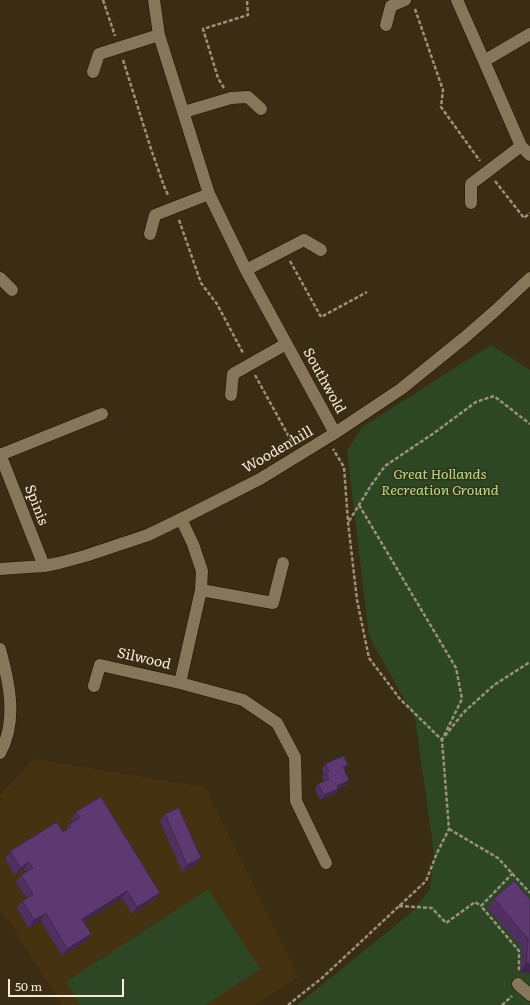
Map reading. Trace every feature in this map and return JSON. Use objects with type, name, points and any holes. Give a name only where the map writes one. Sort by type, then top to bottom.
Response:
[{"type":"street","name":"Southwold","points":[[154,0],[158,35],[210,194],[246,270],[286,344],[331,436]]},
{"type":"street","points":[[457,0],[521,146],[530,155]]},
{"type":"street","points":[[386,25],[391,6],[410,2]]},
{"type":"street","points":[[484,61],[530,34]]},
{"type":"street","points":[[93,72],[99,54],[158,35]]},
{"type":"street","points":[[184,112],[231,98],[248,97],[261,109]]},
{"type":"street","points":[[471,203],[471,184],[521,146]]},
{"type":"street","points":[[150,234],[155,216],[210,194]]},
{"type":"street","points":[[246,270],[304,240],[321,250]]},
{"type":"street","points":[[0,278],[12,290]]},
{"type":"street","name":"Woodenhill","points":[[0,569],[44,566],[85,556],[148,535],[260,479],[331,436],[401,389],[484,320],[530,278]]},
{"type":"street","name":"Southwold","points":[[231,395],[233,374],[286,344]]},
{"type":"street","name":"Spinis","points":[[44,566],[0,455],[102,414]]},
{"type":"street","name":"Silwood","points":[[180,683],[201,590],[202,571],[193,544],[182,519]]},
{"type":"street","points":[[201,590],[273,603],[283,563]]},
{"type":"street","points":[[0,649],[8,683],[10,715],[8,733],[0,753]]},
{"type":"street","name":"Silwood","points":[[94,686],[100,664],[243,700],[276,723],[295,757],[296,801],[326,864]]},
{"type":"street","points":[[518,984],[530,994]]},
{"type":"path","points":[[103,0],[162,179],[181,223],[201,283],[216,304],[299,455]]},
{"type":"path","points":[[231,98],[218,78],[203,29],[248,15],[247,0]]},
{"type":"path","points":[[410,2],[443,90],[441,107],[487,171],[524,218],[530,213]]},
{"type":"path","points":[[284,250],[321,317],[367,292]]},
{"type":"path","points":[[348,522],[385,466],[476,402],[494,396],[530,424]]},
{"type":"path","points":[[331,436],[344,467],[348,522],[358,600],[369,658],[400,698],[442,740]]},
{"type":"path","points":[[288,1005],[322,978],[426,881],[448,829],[442,740],[462,699],[456,668],[359,505]]},
{"type":"path","points":[[442,740],[463,713],[494,685],[530,662]]},
{"type":"path","points":[[448,829],[498,858],[530,893]]},
{"type":"path","points":[[481,906],[513,873]]},
{"type":"path","points":[[399,906],[432,908],[446,923],[476,902],[520,951],[518,984]]},
{"type":"shaded area","points":[[34,759],[205,787],[299,977],[254,1005],[62,1005],[0,908],[0,795]]},
{"type":"green space","name":"Great Hollands Recreation Ground","points":[[491,345],[530,370],[530,1005],[297,1005],[412,912],[430,889],[434,852],[415,719],[369,636],[347,451],[362,427]]},
{"type":"green space","points":[[208,889],[260,969],[205,1005],[81,1005],[66,982]]},
{"type":"building","points":[[344,756],[348,765],[343,767],[349,780],[337,786],[338,789],[324,795],[318,784],[329,779],[326,773],[329,771],[325,764]]},
{"type":"building","points":[[101,797],[160,893],[137,907],[127,891],[82,919],[91,934],[67,949],[46,913],[34,920],[22,901],[33,895],[21,875],[33,868],[29,862],[20,868],[10,851],[57,822],[63,832],[71,827],[69,824],[80,818],[76,812]]},
{"type":"building","points":[[179,808],[201,858],[187,865],[165,814]]},
{"type":"building","points":[[514,881],[530,899],[530,964],[526,963],[528,939],[494,899]]}]
